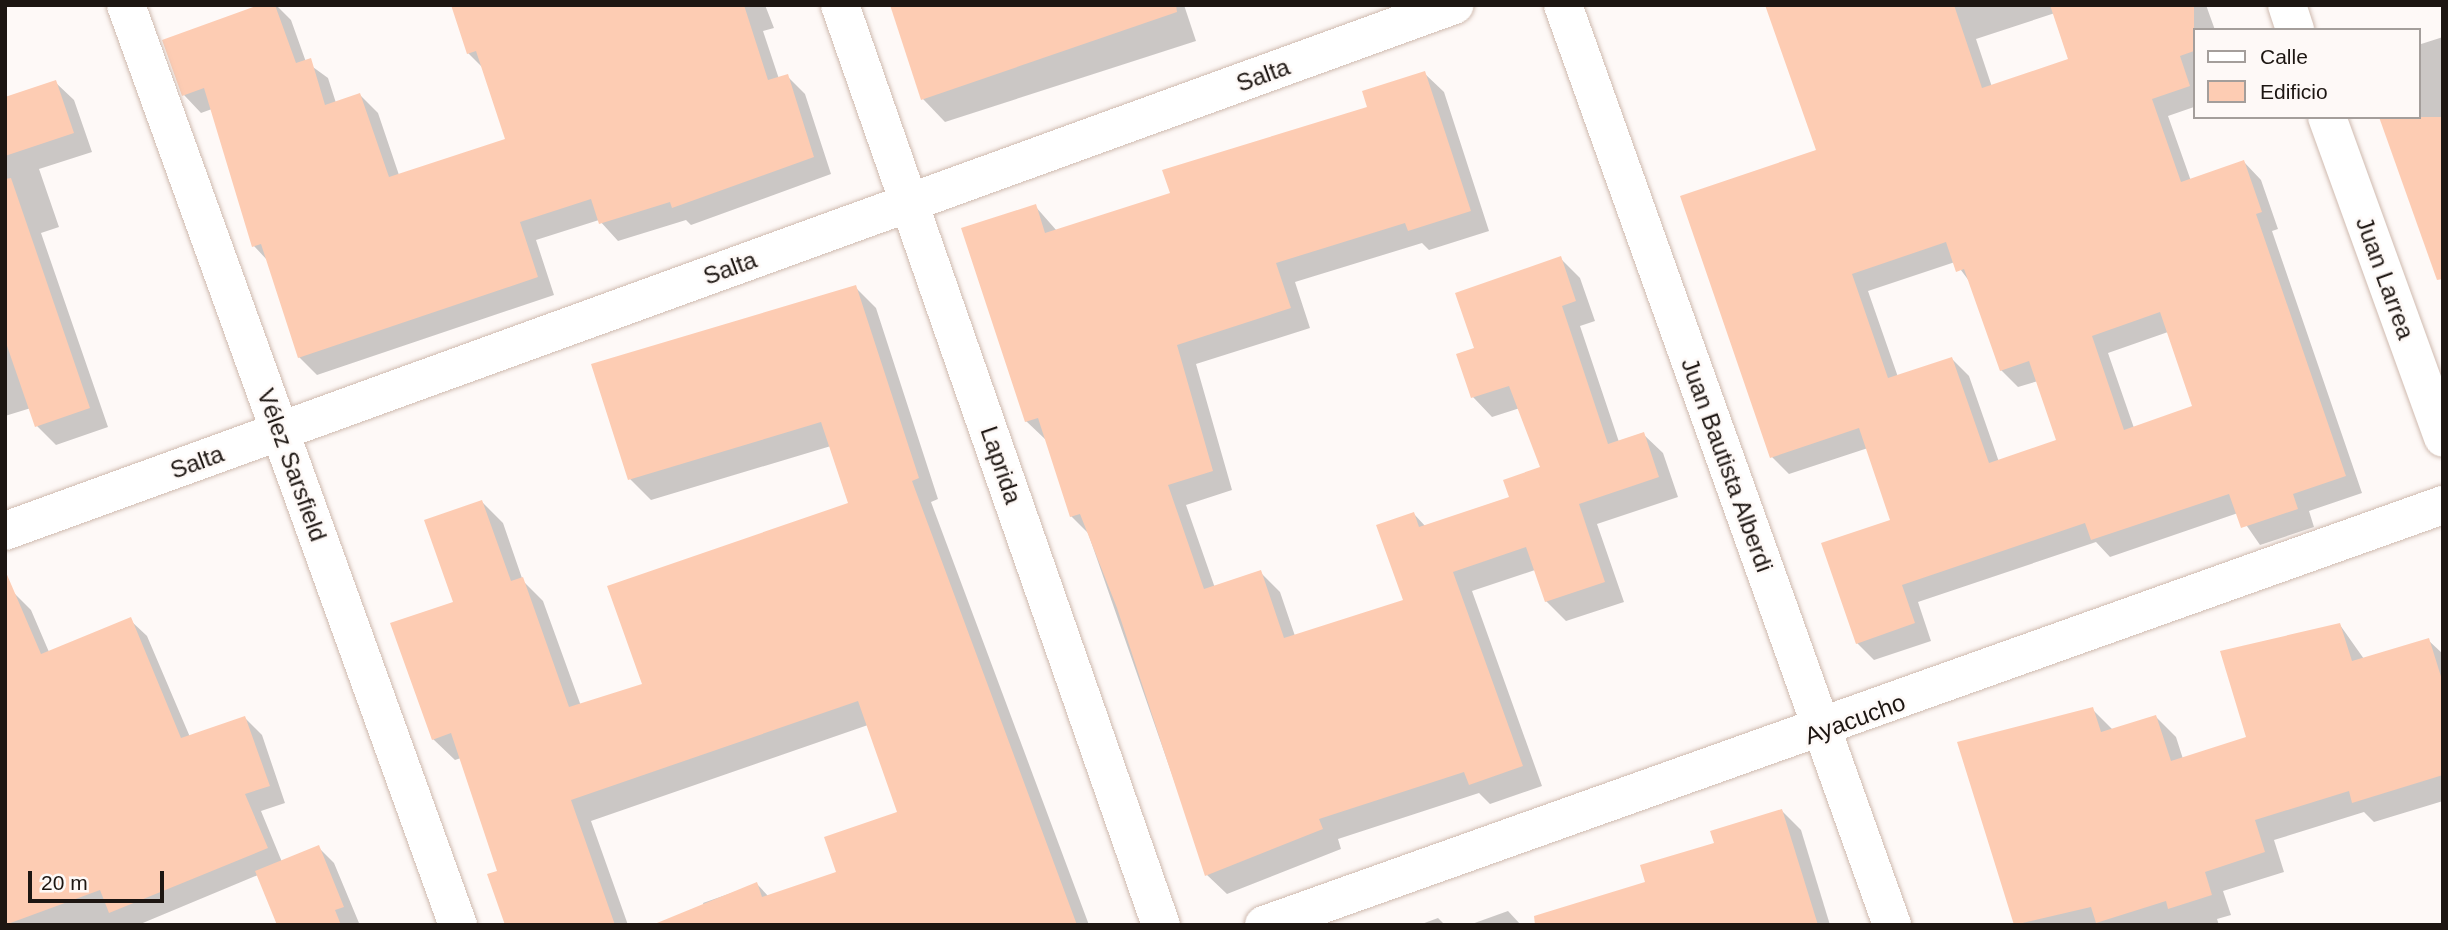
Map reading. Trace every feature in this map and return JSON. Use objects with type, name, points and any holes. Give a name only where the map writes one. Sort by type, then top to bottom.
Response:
[{"type":"street","name":"Vélez Sarsfield","points":[[126,5],[458,925]]},
{"type":"street","name":"Laprida","points":[[840,5],[1161,925]]},
{"type":"street","name":"Salta","points":[[5,531],[1454,5]]},
{"type":"street","name":"Juan Bautista Alberdi","points":[[1563,5],[1892,925]]},
{"type":"street","points":[[2287,5],[2294,28]]},
{"type":"street","name":"Juan Larrea","points":[[2328,119],[2443,438]]},
{"type":"street","name":"Ayacucho","points":[[1264,925],[1821,732],[2443,505]]},
{"type":"building","points":[[259,5],[275,5],[296,63],[311,58],[325,105],[360,93],[389,177],[505,139],[476,51],[467,54],[451,5],[744,5],[768,80],[788,74],[814,157],[672,208],[670,202],[599,224],[591,199],[520,222],[538,277],[298,358],[261,244],[252,247],[204,88],[182,96],[162,40]]},
{"type":"building","points":[[890,5],[1176,5],[1177,12],[921,100]]},
{"type":"building","points":[[1765,5],[1954,5],[1982,88],[2068,59],[2050,5],[2194,5],[2192,52],[2180,56],[2190,86],[2152,99],[2181,182],[2244,160],[2262,212],[2256,214],[2346,476],[2293,494],[2298,509],[2241,528],[2229,494],[2091,540],[2085,523],[1902,585],[1915,623],[1856,644],[1821,543],[1890,520],[1859,428],[1770,458],[1680,196],[1816,150]],"holes":[[[1946,242],[1956,272],[1964,269],[2000,371],[2029,361],[2056,440],[1989,463],[1952,357],[1888,378],[1852,274]],[[2160,312],[2192,406],[2124,430],[2092,336]]]},
{"type":"building","points":[[1425,71],[1471,211],[1408,231],[1405,223],[1276,263],[1291,308],[1177,345],[1213,471],[1168,485],[1204,589],[1261,570],[1284,638],[1403,600],[1376,525],[1414,512],[1419,527],[1509,497],[1503,480],[1540,467],[1509,386],[1471,398],[1456,354],[1474,348],[1455,293],[1561,256],[1576,301],[1562,306],[1608,444],[1644,432],[1659,477],[1579,504],[1605,582],[1545,602],[1526,547],[1453,572],[1523,766],[1469,785],[1464,772],[1319,819],[1323,829],[1205,876],[1117,608],[1080,514],[1070,517],[1038,418],[1025,422],[961,228],[1036,204],[1045,233],[1170,193],[1162,170],[1367,107],[1362,91]]},
{"type":"building","points":[[56,80],[74,133],[5,156],[5,97]]},
{"type":"building","points":[[2443,117],[2443,279],[2437,280],[2380,119]]},
{"type":"building","points":[[11,178],[90,408],[35,427],[5,340],[5,179]]},
{"type":"building","points":[[856,285],[919,478],[912,481],[1077,925],[652,925],[757,882],[762,897],[836,872],[824,837],[897,812],[858,701],[571,800],[615,925],[505,925],[487,874],[497,871],[451,733],[432,740],[390,623],[453,602],[424,520],[482,500],[511,581],[523,577],[569,707],[642,684],[607,586],[848,503],[821,422],[628,480],[591,364]]},
{"type":"building","points":[[5,570],[41,654],[131,617],[181,738],[245,716],[270,786],[245,794],[268,848],[109,913],[100,890],[5,925]]},
{"type":"building","points":[[2340,623],[2352,661],[2429,638],[2443,683],[2443,775],[2352,803],[2349,791],[2255,820],[2265,852],[2205,872],[2212,895],[2168,909],[2166,901],[2096,923],[2091,907],[2014,925],[1957,742],[2093,707],[2101,732],[2156,715],[2171,761],[2246,737],[2220,651]]},
{"type":"building","points":[[1782,809],[1818,925],[1535,925],[1534,916],[1645,882],[1640,865],[1714,843],[1710,831]]},
{"type":"building","points":[[319,845],[344,907],[335,910],[341,925],[277,925],[255,871]]}]
